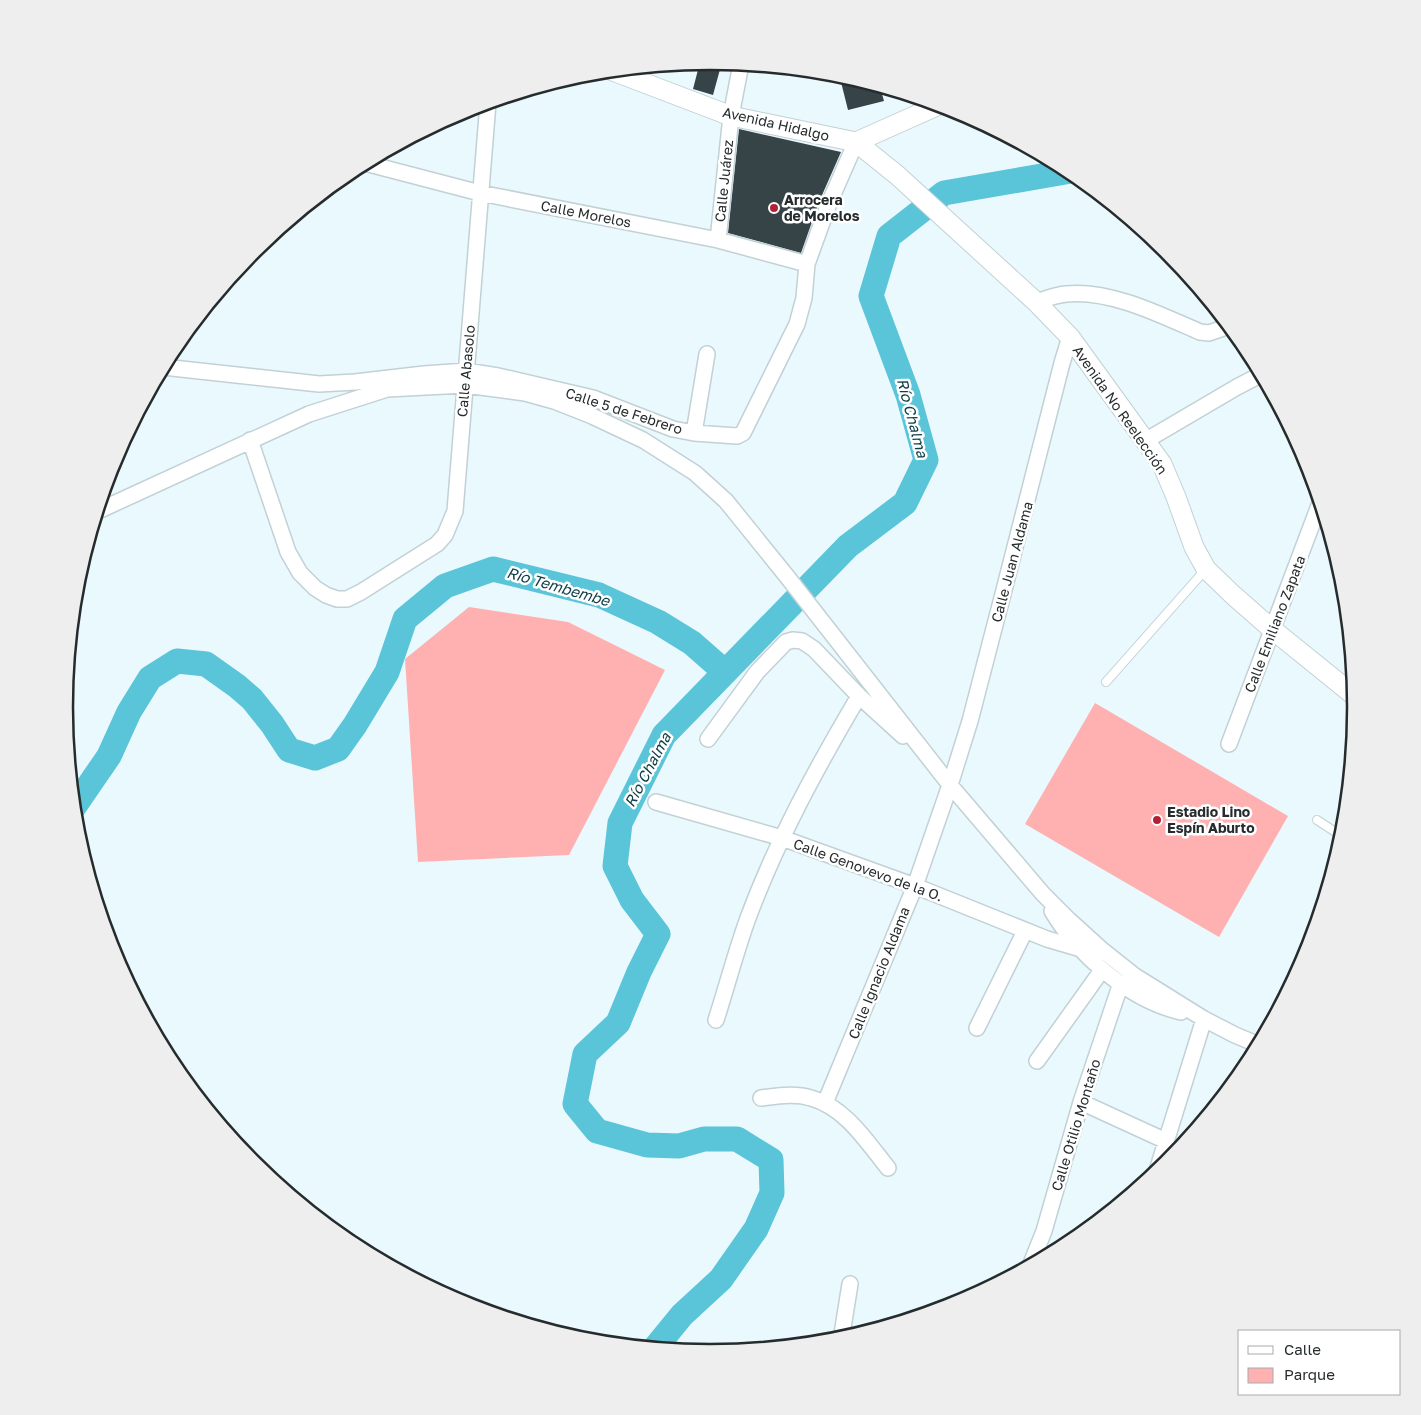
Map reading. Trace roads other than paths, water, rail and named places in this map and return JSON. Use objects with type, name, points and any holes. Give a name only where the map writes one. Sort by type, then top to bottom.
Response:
[{"type":"street","name":"Calle Juárez","points":[[718,240],[731,116],[740,71]]},
{"type":"street","name":"Avenida Hidalgo","points":[[625,75],[731,116],[856,142]]},
{"type":"street","points":[[856,142],[929,109]]},
{"type":"street","name":"Calle Abasolo","points":[[250,440],[288,552],[300,574],[326,595],[337,599],[347,599],[361,592],[436,544],[445,535],[455,511],[487,111]]},
{"type":"street","name":"Avenida No Reelección","points":[[856,142],[897,175],[1036,302],[1070,337],[1162,464],[1194,547],[1206,568],[1232,595],[1348,690]]},
{"type":"street","name":"Calle 5 de Febrero","points":[[465,378],[525,381],[593,398],[673,429],[694,433],[735,436],[742,433],[797,324],[804,298],[808,264],[828,206],[856,142]]},
{"type":"street","name":"Calle Morelos","points":[[374,166],[480,193],[718,240],[808,264]]},
{"type":"street","points":[[1036,302],[1064,294],[1096,295],[1141,307],[1200,332],[1209,333],[1223,328]]},
{"type":"street","name":"Calle Juan Aldama","points":[[950,785],[970,722],[1070,337]]},
{"type":"street","points":[[694,433],[707,354]]},
{"type":"street","points":[[171,368],[319,384],[388,383],[465,378],[554,401],[592,416],[643,440],[695,473],[726,501],[810,605],[950,785],[1043,894],[1101,949],[1135,976],[1201,1017],[1253,1042]]},
{"type":"street","points":[[1145,441],[1256,377]]},
{"type":"street","points":[[106,507],[250,440],[388,383]]},
{"type":"street","name":"Calle Emiliano Zapata","points":[[1229,744],[1317,512]]},
{"type":"street","points":[[708,739],[757,672],[786,642],[793,640],[802,641],[814,649],[859,696],[931,760]]},
{"type":"street","points":[[716,1020],[748,918],[782,838],[818,767],[859,696]]},
{"type":"street","name":"Calle Ignacio Aldama","points":[[825,1103],[915,886],[950,785]]},
{"type":"street","name":"Calle Genovevo de la O.","points":[[656,802],[782,838],[915,886],[1025,931],[1060,944],[1078,948]]},
{"type":"street","points":[[1043,894],[1059,923],[1078,948],[1102,970],[1121,983],[1166,1007],[1201,1017]]},
{"type":"street","points":[[977,1028],[1025,931]]},
{"type":"street","points":[[1037,1061],[1102,970]]},
{"type":"street","name":"Calle Otilio Montaño","points":[[1034,1257],[1044,1231],[1081,1102],[1121,983]]},
{"type":"street","points":[[1161,1158],[1201,1017]]},
{"type":"street","points":[[761,1098],[790,1095],[810,1098],[825,1103],[860,1133],[888,1168]]},
{"type":"street","points":[[1081,1102],[1166,1141]]},
{"type":"street","points":[[842,1331],[850,1284]]},
{"type":"lane","points":[[1106,682],[1206,568]]},
{"type":"lane","points":[[1317,820],[1336,832]]},
{"type":"waterway","name":"Río Chalma","points":[[659,1343],[682,1315],[721,1279],[756,1229],[772,1193],[771,1160],[737,1139],[704,1139],[679,1146],[647,1145],[597,1131],[575,1104],[585,1054],[618,1023],[639,972],[658,934],[632,900],[615,866],[620,823],[664,735],[848,546],[905,503],[926,460],[908,395],[871,296],[889,236],[944,193],[1059,173]]},
{"type":"waterway","name":"Río Tembembe","points":[[79,799],[109,756],[129,712],[150,678],[177,661],[206,664],[237,686],[252,699],[272,724],[289,750],[315,758],[338,749],[387,672],[405,619],[445,586],[493,569],[599,595],[658,622],[692,643],[725,672]]},
{"type":"place","name":"Arrocera de Morelos","points":[[774,208]]},
{"type":"place","name":"Estadio Lino Espín Aburto","points":[[1157,820]]}]
